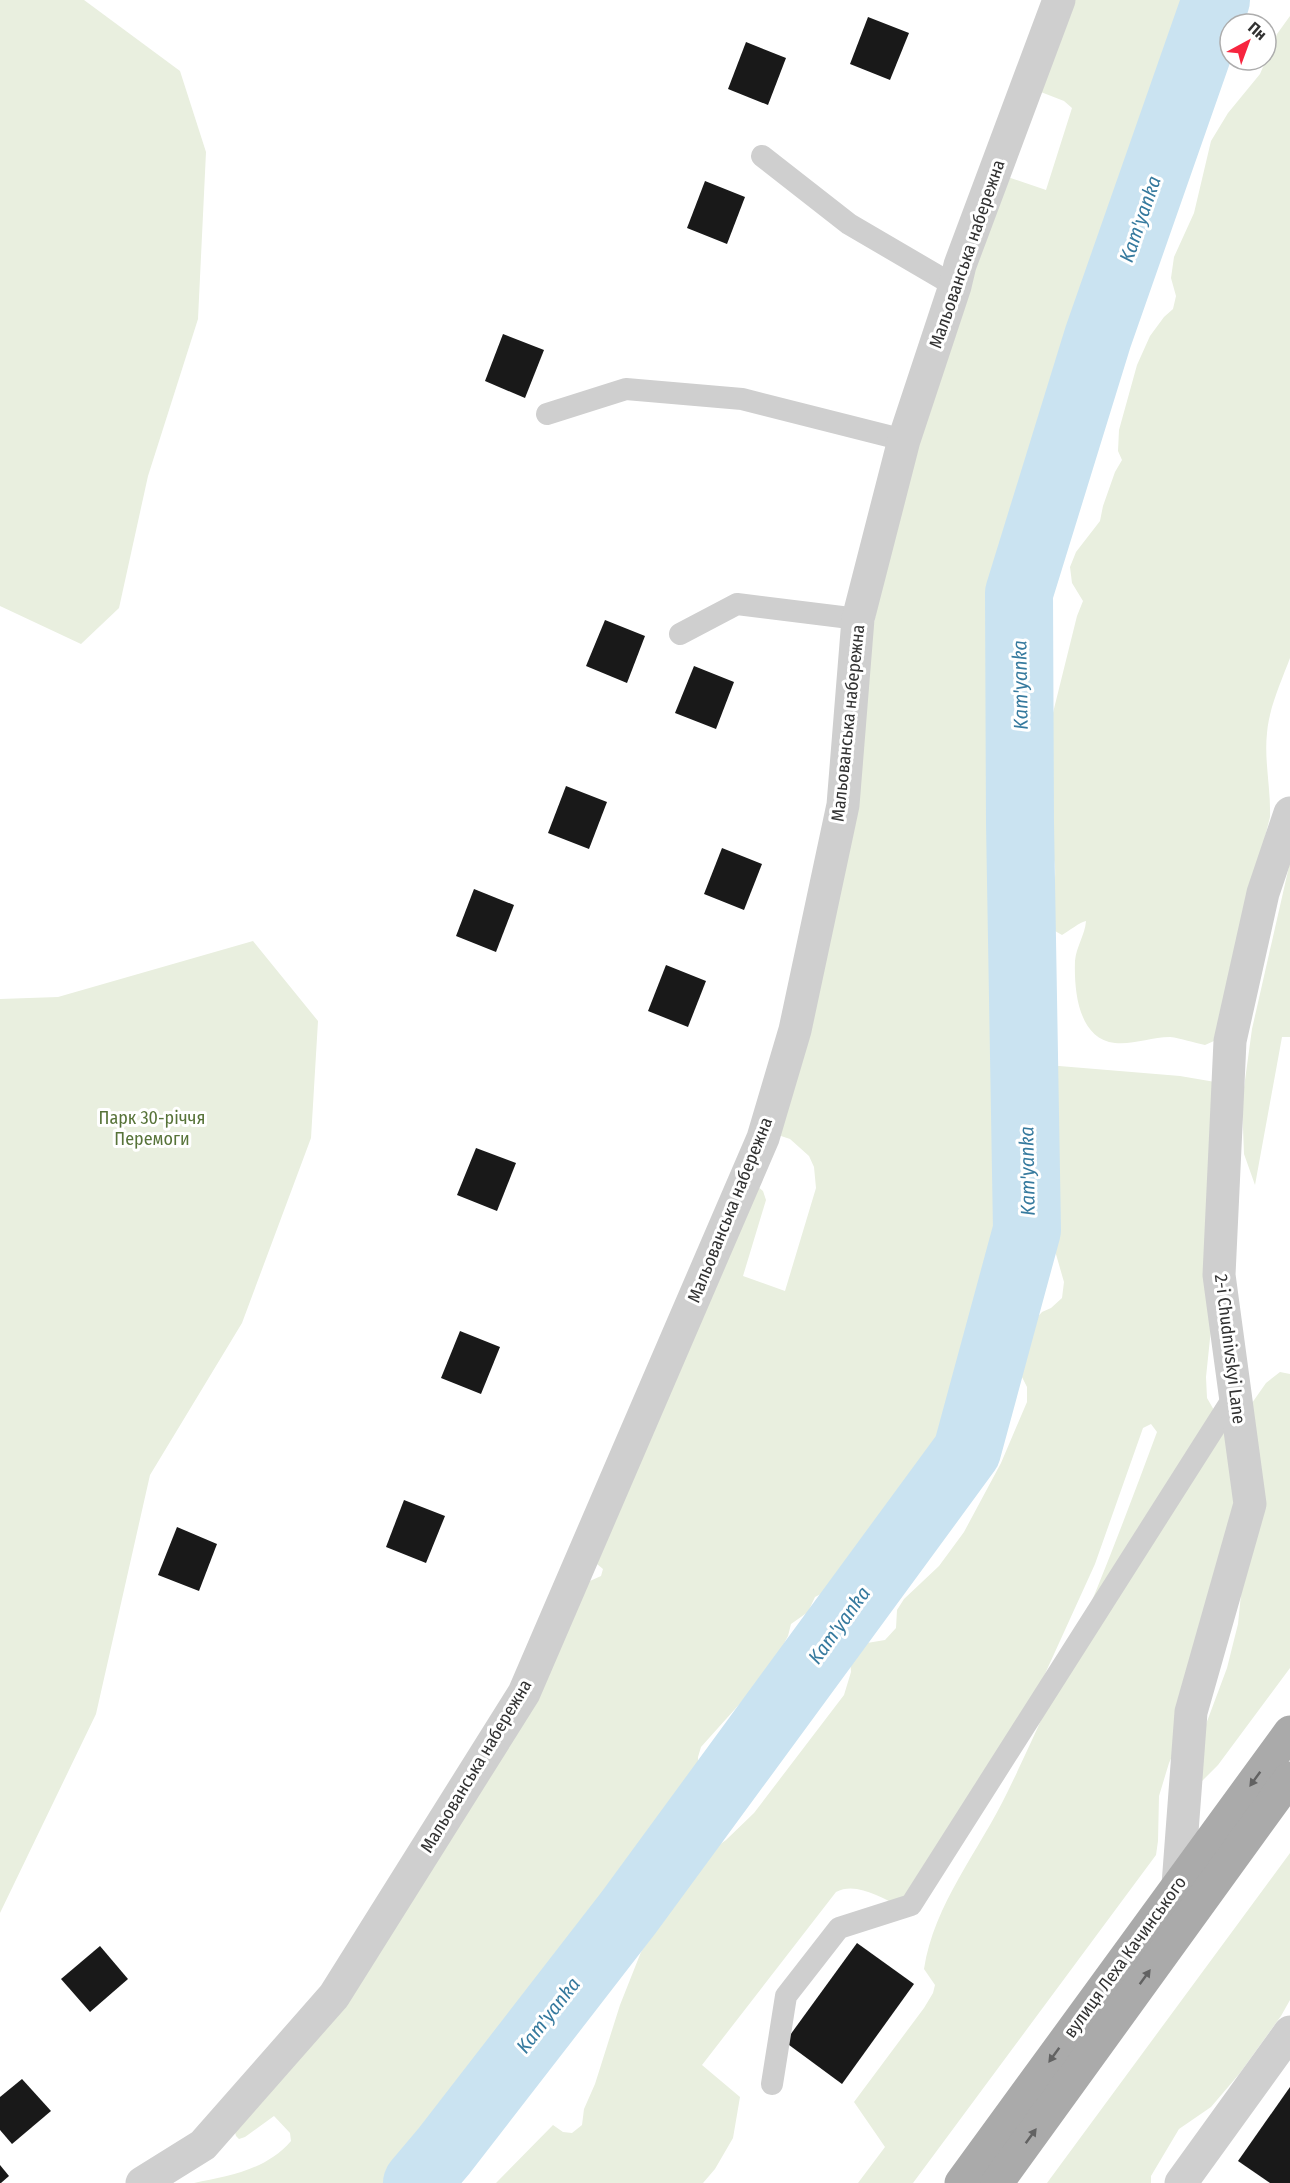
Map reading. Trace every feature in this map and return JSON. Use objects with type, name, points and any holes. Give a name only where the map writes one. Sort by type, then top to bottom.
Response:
[{"type":"main road","name":"вулиця Леха Качинського","points":[[961,2183],[1290,1732]]},
{"type":"main road","name":"вулиця Леха Качинського","points":[[997,2183],[1290,1778]]},
{"type":"street","name":"Мальованська набережна","points":[[142,2183],[202,2145],[334,1996],[524,1693],[763,1138],[795,1030],[843,805],[858,619],[904,440],[960,265],[1059,0]]},
{"type":"street","name":"2-i Chudnivskyi Lane","points":[[1178,1884],[1191,1712],[1250,1504],[1219,1275],[1230,1041],[1263,893],[1290,813]]},
{"type":"street","points":[[1181,2183],[1290,2032]]},
{"type":"lane","points":[[762,156],[849,224],[955,286]]},
{"type":"lane","points":[[547,414],[626,389],[742,399],[904,440]]},
{"type":"lane","points":[[680,634],[737,604],[858,619]]},
{"type":"lane","points":[[772,2084],[786,1996],[839,1928],[911,1905],[1235,1395]]},
{"type":"green space","points":[[0,0],[84,0],[180,71],[206,152],[198,319],[148,476],[119,608],[81,644],[0,606]]},
{"type":"green space","points":[[1066,0],[1198,0],[1174,62],[1169,91],[1160,114],[1139,142],[1132,164],[1127,200],[1127,225],[1112,274],[1098,309],[1083,315],[1034,439],[1021,479],[1010,544],[1002,609],[1000,660],[1011,738],[1004,787],[1006,813],[1022,851],[1021,897],[1027,910],[1022,946],[1023,1007],[1033,1022],[1034,1033],[1011,1079],[1006,1100],[1006,1130],[1012,1153],[1004,1258],[991,1329],[982,1366],[972,1387],[971,1407],[966,1424],[941,1468],[925,1485],[910,1491],[886,1520],[873,1542],[866,1561],[846,1581],[815,1597],[808,1612],[791,1624],[788,1636],[777,1657],[761,1680],[701,1747],[698,1772],[701,1785],[695,1796],[687,1807],[661,1830],[626,1887],[539,1995],[535,2006],[517,2014],[493,2046],[475,2095],[459,2117],[433,2144],[425,2160],[423,2171],[426,2183],[194,2183],[259,2165],[281,2151],[291,2141],[290,2133],[274,2116],[239,2139],[234,2129],[581,1585],[601,1576],[603,1569],[597,1564],[757,1186],[763,1191],[766,1200],[743,1276],[785,1291],[816,1188],[814,1167],[809,1156],[790,1139],[778,1135],[883,575],[993,172],[1046,190],[1072,108],[1064,101],[1028,87]]},
{"type":"green space","points":[[1290,16],[1290,658],[1268,724],[1266,754],[1270,817],[1214,1041],[1205,1045],[1170,1037],[1115,1043],[1103,1040],[1093,1033],[1086,1023],[1077,999],[1075,961],[1086,921],[1062,935],[1055,931],[1053,915],[1055,867],[1040,813],[1045,765],[1044,749],[1077,616],[1083,601],[1072,583],[1070,567],[1076,552],[1100,521],[1115,472],[1122,460],[1118,451],[1119,430],[1137,365],[1150,336],[1173,309],[1176,296],[1171,278],[1174,257],[1194,213],[1211,141],[1228,113],[1261,72],[1278,72],[1278,33]]},
{"type":"green space","points":[[1290,862],[1290,1037],[1282,1037],[1255,1185],[1244,1154],[1242,1102],[1252,1029]]},
{"type":"green space","name":"Парк 30-річчя Перемоги","points":[[253,941],[318,1021],[311,1138],[242,1323],[150,1475],[96,1714],[0,1913],[0,999],[58,997]]},
{"type":"green space","points":[[1047,1065],[1180,1076],[1221,1083],[1213,1310],[1206,1377],[1207,1398],[1229,1436],[1235,1489],[1231,1562],[1187,1723],[1169,1763],[1159,1796],[1156,1855],[913,2183],[858,2183],[885,2147],[854,2102],[933,1993],[935,1985],[924,1969],[937,1922],[1007,1793],[1068,1660],[1157,1432],[1151,1424],[1143,1428],[1095,1564],[1029,1709],[900,1906],[860,1889],[844,1889],[836,1892],[702,2065],[740,2097],[733,2138],[715,2169],[703,2183],[496,2183],[553,2125],[563,2132],[572,2133],[582,2125],[584,2109],[595,2084],[620,2005],[641,1952],[704,1856],[726,1840],[754,1813],[844,1695],[851,1672],[850,1655],[855,1645],[885,1640],[896,1628],[897,1610],[904,1599],[939,1566],[964,1532],[1001,1463],[1027,1402],[1027,1387],[1021,1375],[1034,1321],[1042,1312],[1051,1308],[1062,1298],[1064,1282],[1047,1223],[1050,1170],[1045,1146]]},
{"type":"green space","points":[[1280,1372],[1290,1374],[1290,1668],[1218,1765],[1196,1787],[1193,1759],[1227,1668],[1238,1624],[1244,1565],[1252,1403],[1266,1383]]},
{"type":"green space","points":[[1290,1853],[1290,2000],[1240,2073],[1211,2107],[1179,2129],[1151,2176],[1151,2183],[1047,2183]]},
{"type":"building","points":[[868,17],[909,33],[890,80],[850,64]]},
{"type":"building","points":[[746,42],[786,58],[768,105],[728,89]]},
{"type":"building","points":[[705,181],[745,197],[727,244],[687,228]]},
{"type":"building","points":[[503,334],[544,350],[525,398],[485,381]]},
{"type":"building","points":[[605,620],[645,636],[627,683],[586,666]]},
{"type":"building","points":[[694,666],[734,682],[716,729],[675,713]]},
{"type":"building","points":[[566,786],[607,802],[589,849],[548,833]]},
{"type":"building","points":[[722,848],[762,864],[744,910],[704,894]]},
{"type":"building","points":[[474,889],[514,905],[496,952],[456,936]]},
{"type":"building","points":[[666,965],[706,981],[688,1027],[648,1011]]},
{"type":"building","points":[[476,1148],[516,1163],[497,1211],[457,1195]]},
{"type":"building","points":[[460,1331],[500,1347],[481,1394],[441,1378]]},
{"type":"building","points":[[404,1500],[445,1516],[426,1563],[386,1547]]},
{"type":"building","points":[[177,1527],[217,1544],[199,1591],[158,1575]]},
{"type":"building","points":[[857,1943],[914,1984],[842,2084],[785,2042]]},
{"type":"building","points":[[100,1946],[128,1979],[90,2012],[61,1979]]},
{"type":"building","points":[[22,2079],[51,2111],[12,2144],[0,2130],[0,2097]]},
{"type":"building","points":[[1290,2087],[1290,2183],[1270,2183],[1238,2161]]},
{"type":"building","points":[[0,2165],[9,2176],[1,2183],[0,2183]]},
{"type":"waterway","name":"Kam'yanka","points":[[417,2183],[629,1912],[967,1451],[1027,1230],[1020,823],[1019,593],[1098,337],[1216,0]]}]
